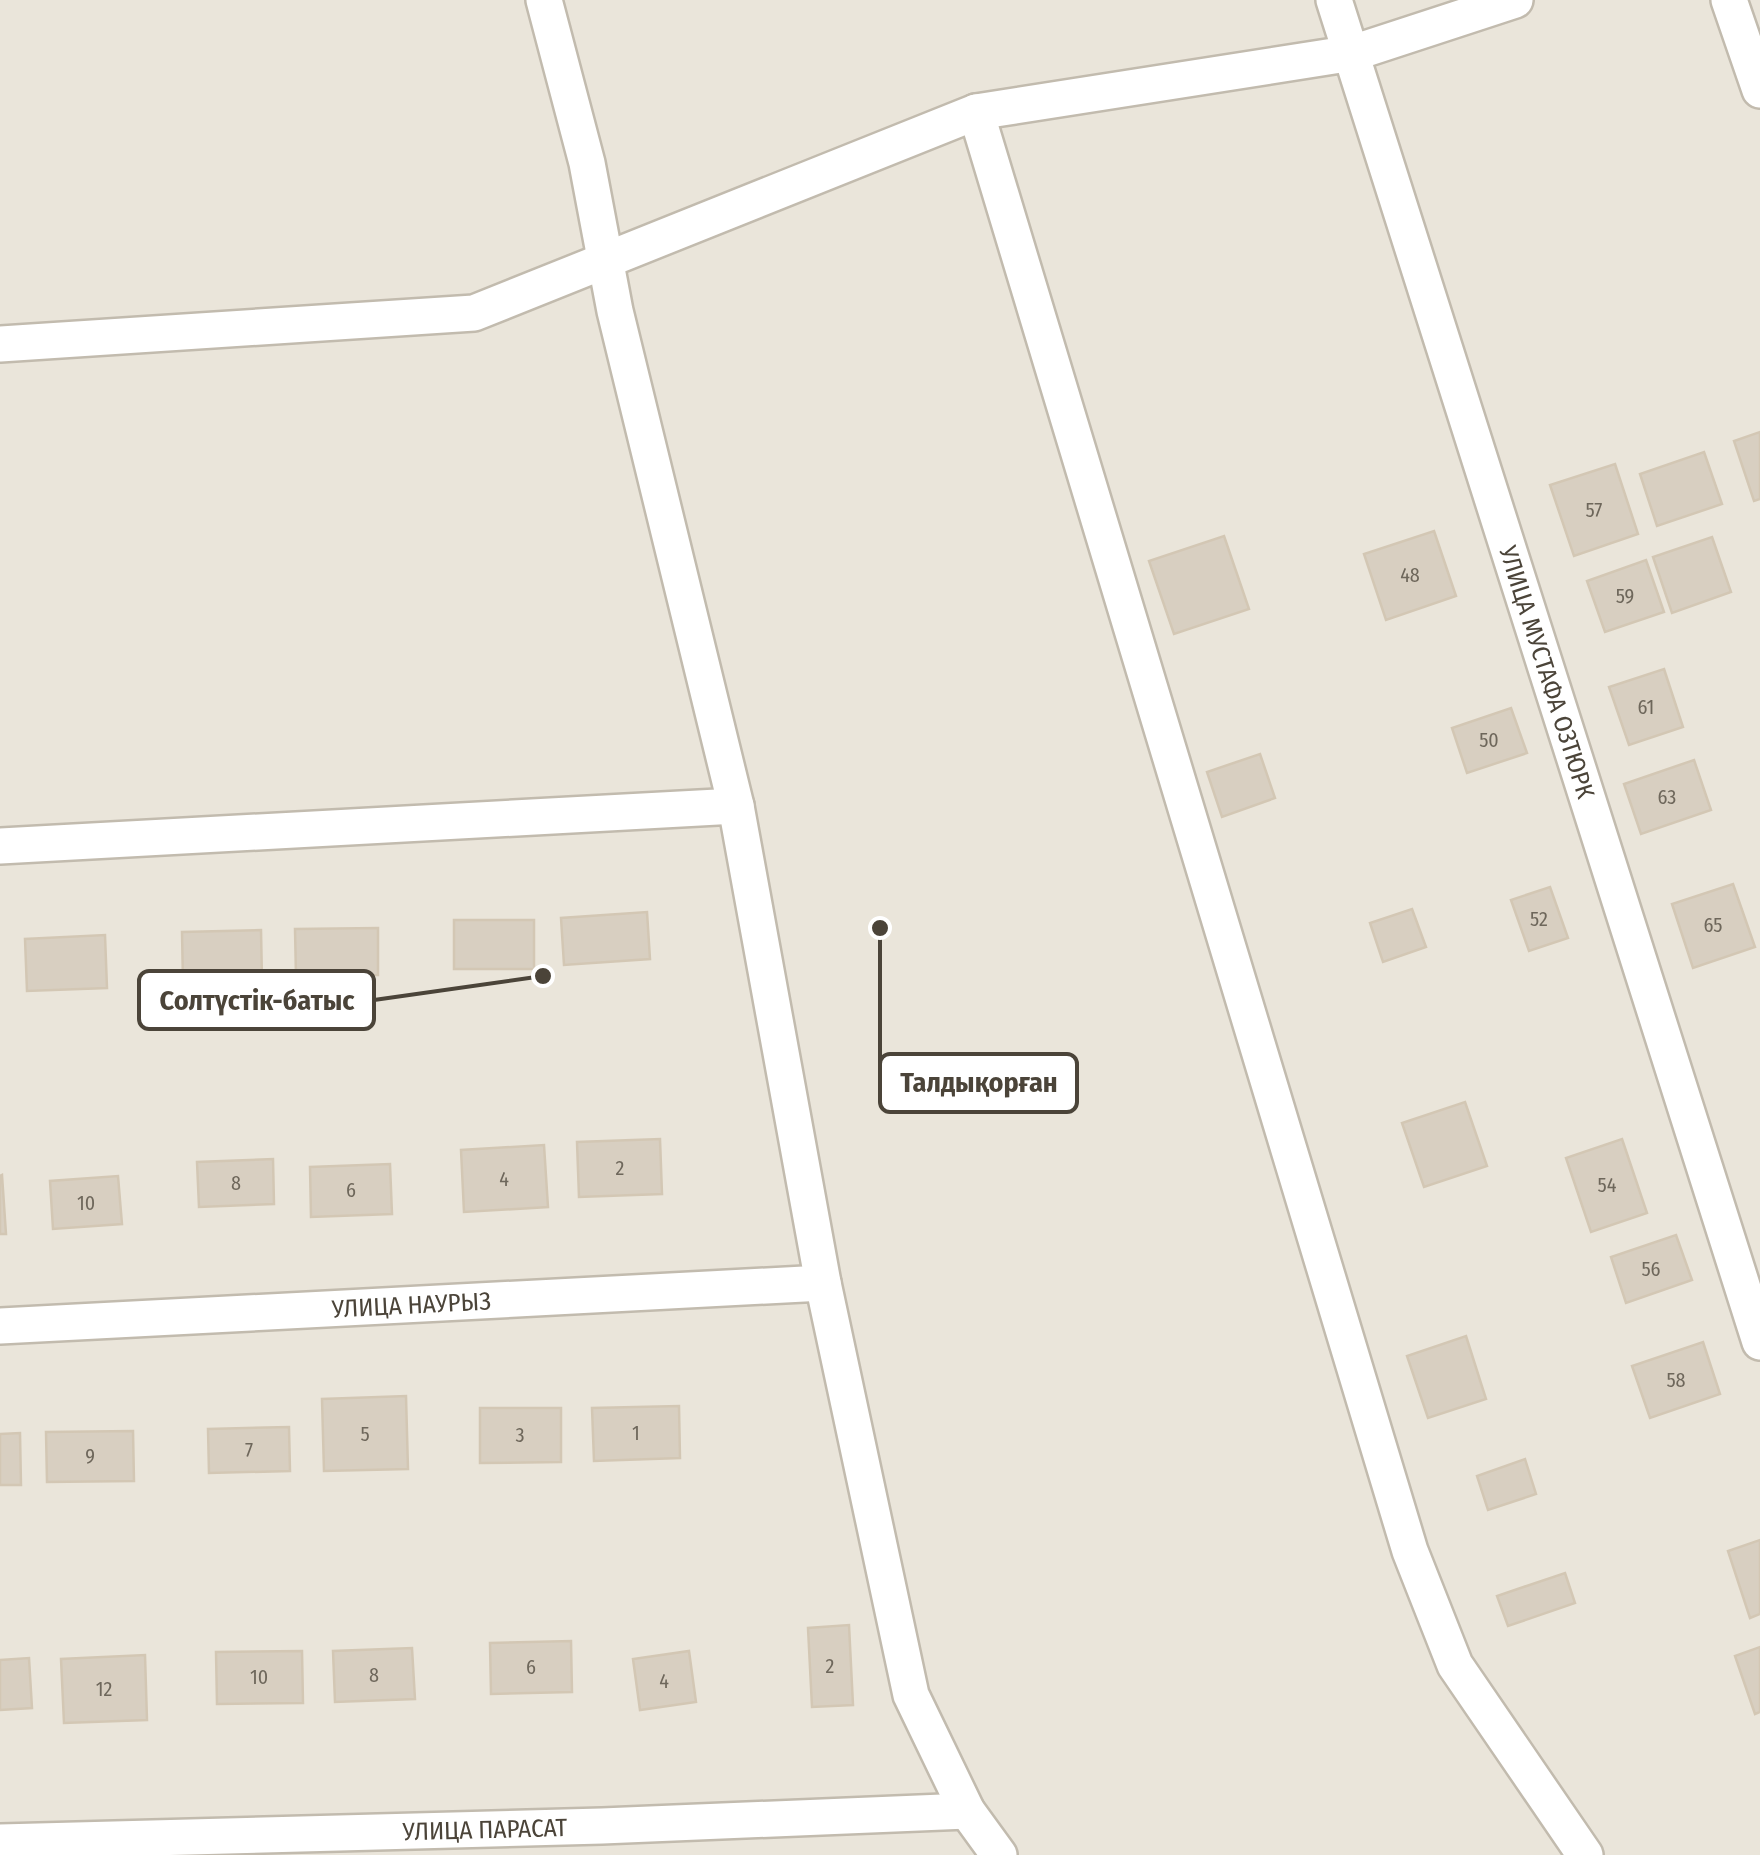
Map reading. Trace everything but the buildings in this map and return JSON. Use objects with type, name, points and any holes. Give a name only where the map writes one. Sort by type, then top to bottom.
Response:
[{"type":"street","points":[[544,0],[587,163],[604,260],[736,806],[822,1283],[911,1695],[967,1811],[999,1855]]},
{"type":"street","name":"УЛИЦА МУСТАФА ОЗТЮРК","points":[[1334,0],[1760,1342]]},
{"type":"street","points":[[0,344],[474,313],[976,112],[1352,53],[1515,0]]},
{"type":"street","points":[[1729,0],[1760,90]]},
{"type":"street","points":[[976,112],[1410,1551],[1456,1665],[1585,1855]]},
{"type":"street","points":[[0,846],[736,806]]},
{"type":"street","name":"УЛИЦА НАУРЫЗ","points":[[0,1326],[822,1283]]},
{"type":"street","name":"УЛИЦА ПАРАСАТ","points":[[0,1842],[602,1840],[967,1811]]},
{"type":"shaded area","points":[[0,0],[1760,0],[1760,1855],[0,1855]]},
{"type":"place","name":"Талдықорған","points":[[880,928]]},
{"type":"place","name":"Солтүстік-батыс","points":[[543,976]]}]
